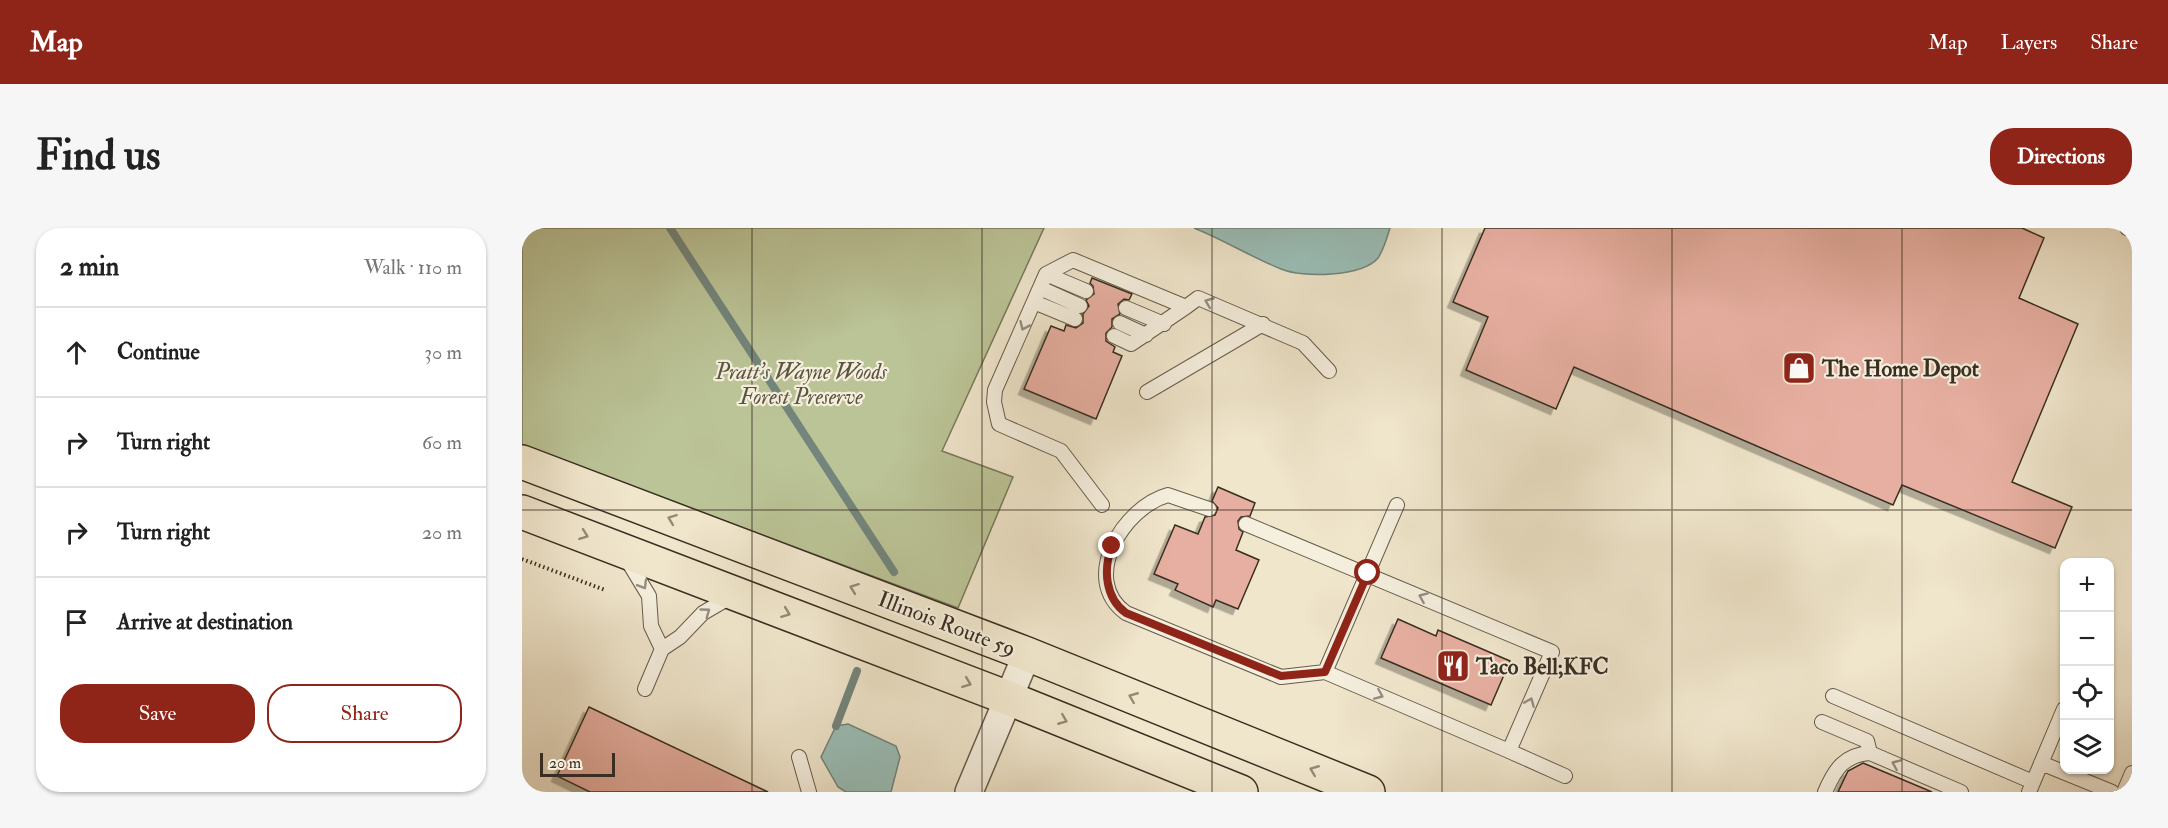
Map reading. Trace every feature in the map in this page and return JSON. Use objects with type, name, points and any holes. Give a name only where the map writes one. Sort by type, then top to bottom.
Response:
[{"type":"main road","name":"Illinois Route 59","points":[[522,462],[1027,654],[1368,792]]},
{"type":"main road","points":[[522,512],[1008,698],[1241,792]]},
{"type":"street","points":[[969,792],[1027,654]]},
{"type":"lane","points":[[2127,228],[2132,230]]},
{"type":"lane","points":[[1102,505],[1061,451],[999,424],[994,402],[995,390],[1046,274],[1073,260],[1186,307]]},
{"type":"lane","points":[[1046,274],[1086,291]]},
{"type":"lane","points":[[1040,288],[1080,306]]},
{"type":"lane","points":[[1117,330],[1146,335],[1198,298],[1303,343],[1329,371]]},
{"type":"lane","points":[[1034,302],[1075,319]]},
{"type":"lane","points":[[1126,308],[1164,324]]},
{"type":"lane","points":[[1147,392],[1263,324]]},
{"type":"lane","points":[[1209,509],[1168,495],[1151,503],[1125,526],[1107,558],[1107,580],[1117,606],[1126,613],[1281,676],[1325,672],[1566,776]]},
{"type":"lane","points":[[1325,672],[1397,505]]},
{"type":"lane","points":[[1246,524],[1368,573],[1552,652],[1509,752]]},
{"type":"lane","points":[[621,549],[649,596],[651,626],[662,650]]},
{"type":"lane","points":[[645,689],[662,650],[680,637],[703,613],[737,594]]},
{"type":"lane","points":[[1833,696],[2031,787],[2060,718]]},
{"type":"lane","points":[[1822,722],[1867,741],[1870,753]]},
{"type":"lane","points":[[1825,792],[1831,777],[1846,759],[1870,753],[1961,792]]},
{"type":"lane","points":[[799,758],[809,792]]},
{"type":"lane","points":[[2041,763],[2112,792]]},
{"type":"lane","points":[[2124,792],[2132,773]]},
{"type":"path","points":[[522,560],[605,590]]},
{"type":"green space","name":"Pratt’s Wayne Woods Forest Preserve","points":[[522,228],[1044,228],[942,451],[1013,477],[958,608],[522,445]]},
{"type":"water","points":[[1194,228],[1390,228],[1380,255],[1370,264],[1346,272],[1303,274],[1281,269]]},
{"type":"water","points":[[848,724],[896,746],[900,757],[891,792],[846,792],[838,787],[821,757],[836,726]]},
{"type":"building","name":"The Home Depot","points":[[1485,228],[2022,228],[2044,238],[2019,298],[2078,324],[2012,482],[2072,507],[2055,548],[1902,485],[1893,505],[1574,367],[1556,409],[1466,370],[1488,317],[1453,302]]},
{"type":"building","points":[[1092,278],[1132,294],[1129,300],[1124,299],[1118,304],[1120,314],[1112,319],[1112,327],[1106,333],[1106,341],[1115,347],[1113,352],[1122,356],[1096,419],[1024,389],[1051,326],[1064,331],[1066,325],[1076,328],[1083,323],[1083,314],[1089,306],[1086,300],[1094,294],[1090,283]]},
{"type":"building","points":[[1218,487],[1255,503],[1250,516],[1241,517],[1238,521],[1239,529],[1243,532],[1236,550],[1259,560],[1238,609],[1216,600],[1213,607],[1175,590],[1178,584],[1154,574],[1175,525],[1198,534],[1205,517],[1215,515],[1218,508],[1212,501]]},
{"type":"building","name":"Taco Bell;KFC","points":[[1398,619],[1436,636],[1438,630],[1510,661],[1491,705],[1381,658]]},
{"type":"building","points":[[589,707],[768,792],[590,792],[557,776]]},
{"type":"building","points":[[1863,763],[1932,792],[1838,792],[1848,771]]},
{"type":"waterway","points":[[670,228],[894,572]]},
{"type":"waterway","points":[[836,726],[857,671]]},
{"type":"place","name":"The Home Depot","points":[[1799,368]]},
{"type":"place","name":"Taco Bell;KFC","points":[[1453,666]]},
{"type":"route","points":[[1112,546],[1107,558],[1109,590],[1117,606],[1126,613],[1281,676],[1325,672],[1368,573]]}]
